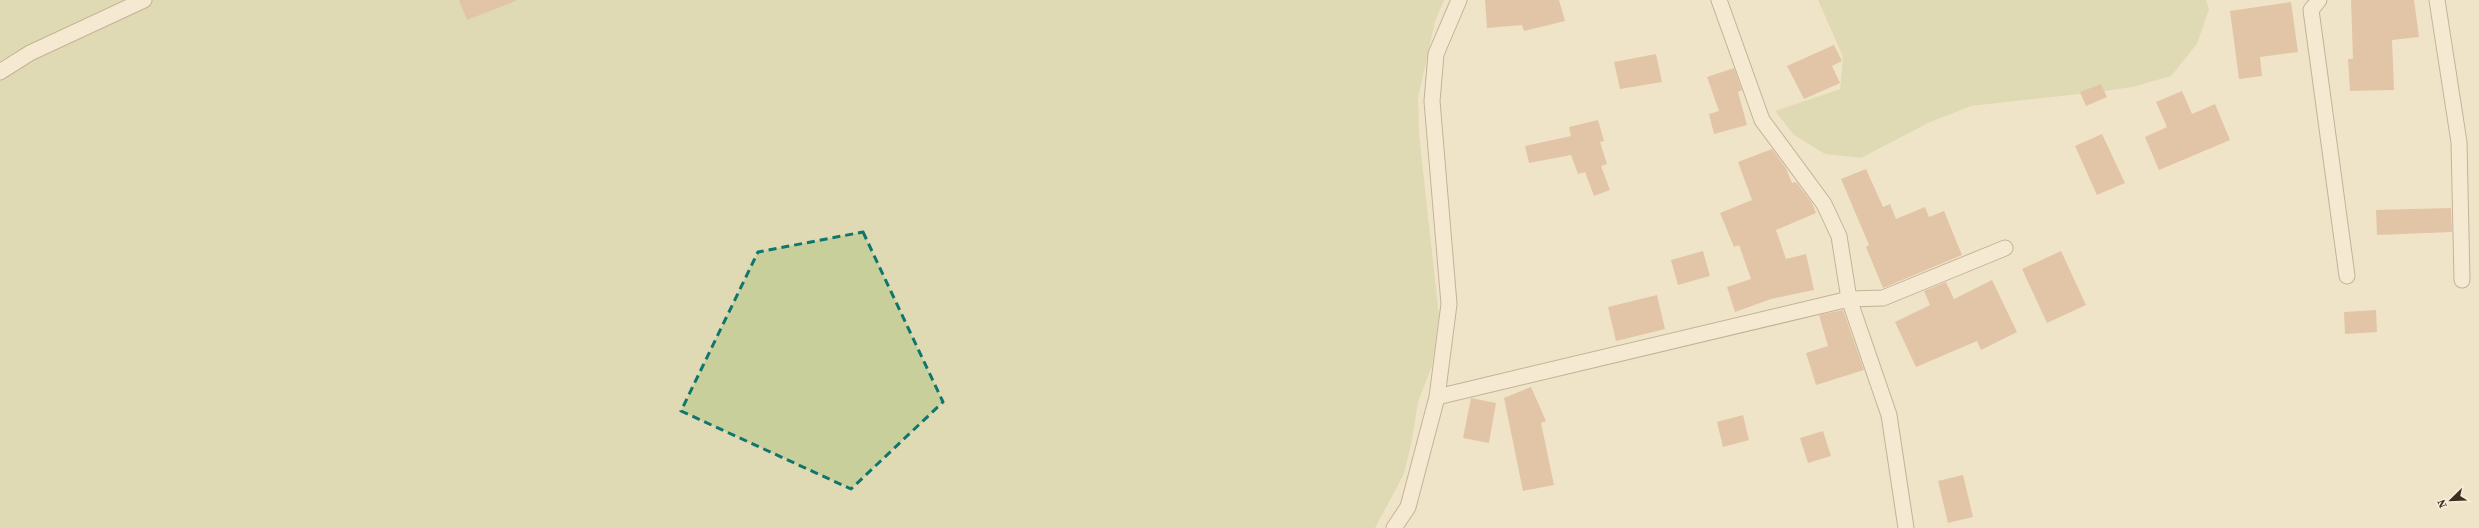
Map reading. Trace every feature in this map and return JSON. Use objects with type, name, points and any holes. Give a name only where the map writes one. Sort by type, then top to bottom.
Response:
[{"type":"street","points":[[0,72],[30,53],[144,0]]},
{"type":"street","points":[[1394,528],[1408,507],[1437,398],[1449,304],[1432,101],[1436,54],[1459,0]]},
{"type":"street","points":[[1718,0],[1762,120],[1824,204],[1840,236],[1849,299],[1889,415],[1906,528]]},
{"type":"street","points":[[2319,0],[2312,10],[2347,276]]},
{"type":"street","points":[[2437,0],[2459,142],[2462,280]]},
{"type":"street","points":[[1437,398],[1849,299],[1883,298],[2005,248]]},
{"type":"highlighted area","points":[[863,232],[943,402],[851,489],[681,411],[758,252]]},
{"type":"green space","points":[[0,0],[1444,0],[1435,22],[1418,98],[1419,134],[1439,316],[1432,366],[1418,402],[1412,440],[1404,474],[1375,528],[0,528]]},
{"type":"green space","points":[[1818,0],[2206,0],[2209,9],[2197,44],[2171,76],[2132,87],[1971,106],[1928,123],[1861,158],[1825,154],[1794,135],[1775,111],[1840,89],[1843,57]]},
{"type":"building","points":[[459,0],[516,0],[516,1],[467,20]]},
{"type":"building","points":[[1485,0],[1559,0],[1565,21],[1524,31],[1522,25],[1487,28]]},
{"type":"building","points":[[2351,0],[2414,0],[2419,37],[2392,40],[2394,90],[2350,91],[2348,59],[2353,59]]},
{"type":"building","points":[[2291,2],[2298,52],[2260,57],[2262,76],[2239,79],[2230,11]]},
{"type":"building","points":[[1834,45],[1842,61],[1832,66],[1840,83],[1804,99],[1787,66]]},
{"type":"building","points":[[1656,54],[1662,82],[1620,89],[1614,62]]},
{"type":"building","points":[[1734,68],[1742,90],[1738,92],[1747,125],[1714,134],[1709,114],[1719,111],[1707,77]]},
{"type":"building","points":[[2101,84],[2107,97],[2086,106],[2080,92]]},
{"type":"building","points":[[2182,91],[2192,114],[2215,104],[2230,140],[2159,170],[2145,137],[2167,127],[2156,102]]},
{"type":"building","points":[[1598,120],[1604,141],[1600,142],[1607,164],[1601,166],[1610,190],[1594,196],[1585,172],[1578,174],[1571,155],[1529,163],[1525,146],[1571,136],[1569,127]]},
{"type":"building","points":[[2102,134],[2125,183],[2097,195],[2075,146]]},
{"type":"building","points":[[1772,149],[1786,168],[1792,183],[1796,182],[1812,203],[1816,213],[1776,230],[1786,259],[1806,254],[1814,290],[1771,299],[1735,312],[1727,287],[1751,279],[1739,245],[1734,247],[1720,213],[1752,200],[1738,162]]},
{"type":"building","points":[[1866,169],[1883,207],[1890,204],[1896,219],[1925,207],[1929,217],[1944,211],[1962,255],[1883,288],[1866,247],[1869,245],[1841,179]]},
{"type":"building","points":[[2451,208],[2452,232],[2377,235],[2376,210]]},
{"type":"building","points":[[1703,251],[1710,276],[1678,285],[1671,260]]},
{"type":"building","points":[[2061,251],[2086,305],[2047,323],[2022,269]]},
{"type":"building","points":[[1992,280],[2017,332],[1981,350],[1977,341],[1916,367],[1895,322],[1930,305],[1924,291],[1946,282],[1954,299]]},
{"type":"building","points":[[1657,295],[1665,329],[1616,341],[1608,307]]},
{"type":"building","points":[[1843,310],[1864,370],[1816,385],[1806,353],[1828,346],[1819,315]]},
{"type":"building","points":[[2376,310],[2377,332],[2345,334],[2344,312]]},
{"type":"building","points":[[1531,387],[1546,421],[1541,423],[1554,485],[1523,491],[1504,398]]},
{"type":"building","points":[[1471,398],[1496,403],[1489,443],[1463,438]]},
{"type":"building","points":[[1743,415],[1749,440],[1723,447],[1717,422]]},
{"type":"building","points":[[1823,431],[1831,456],[1808,463],[1800,438]]},
{"type":"building","points":[[1963,475],[1973,517],[1948,523],[1938,481]]}]
